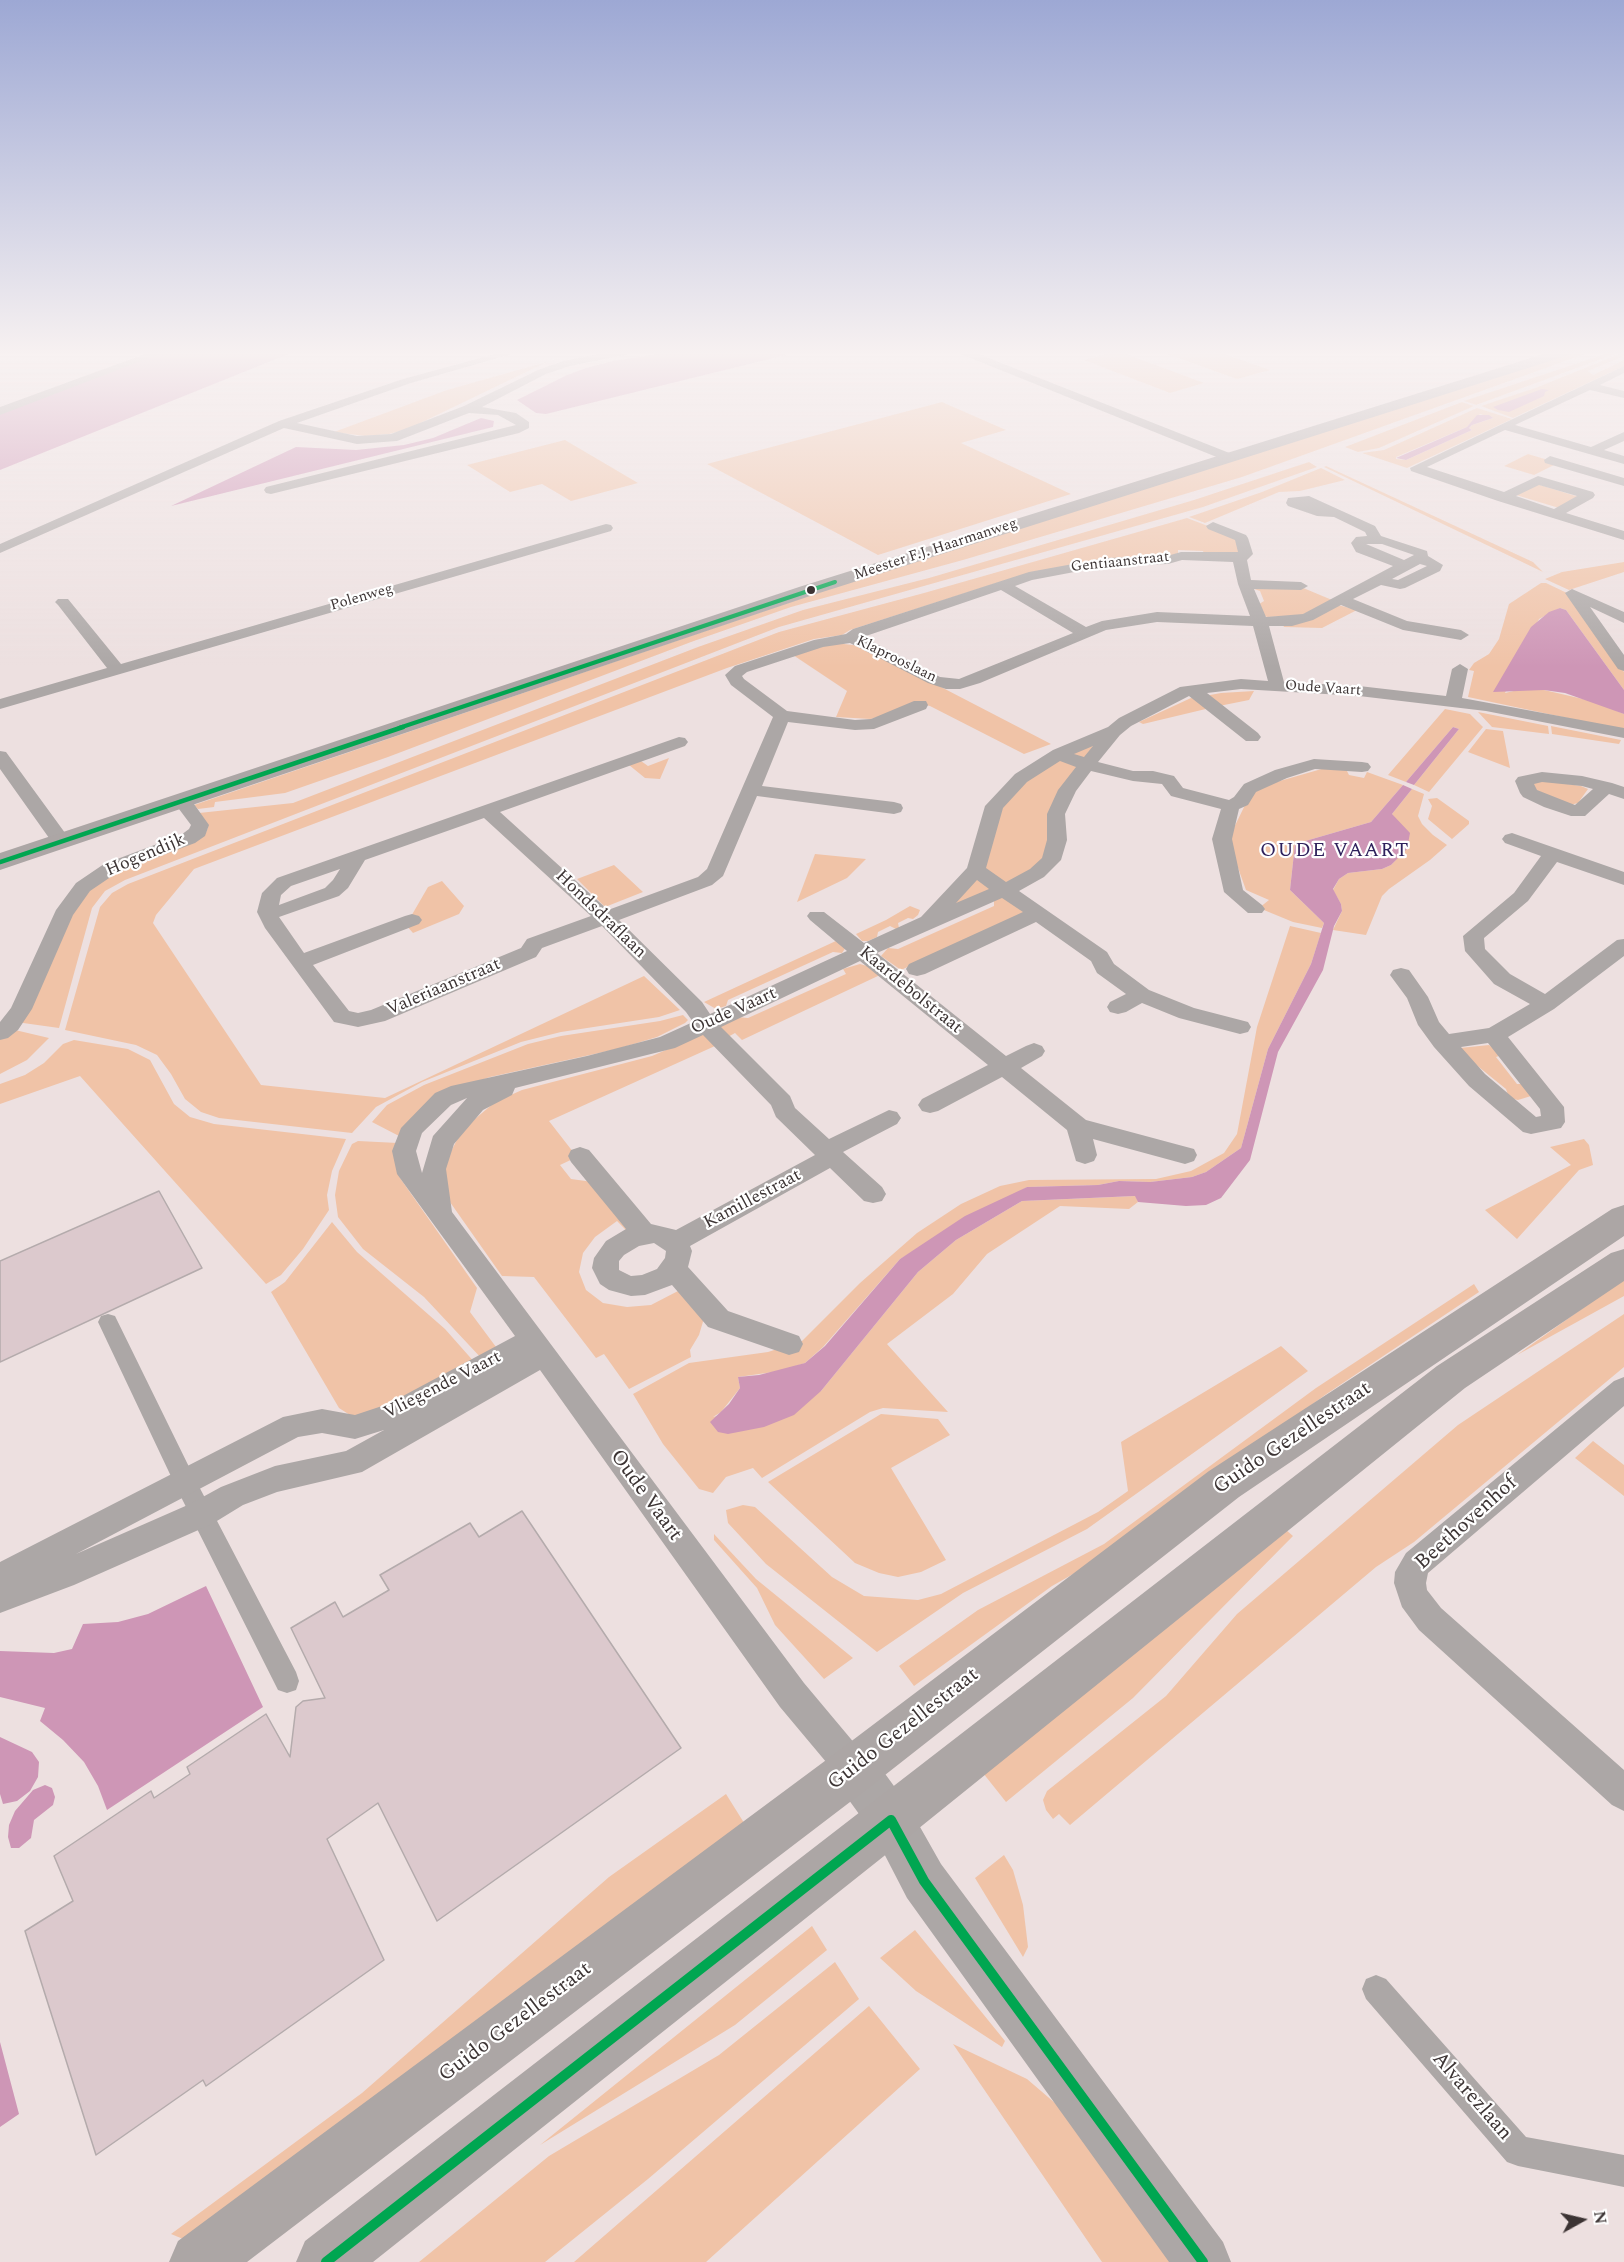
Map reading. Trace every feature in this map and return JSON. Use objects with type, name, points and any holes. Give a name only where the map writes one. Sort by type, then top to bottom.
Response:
[{"type":"main road","name":"Meester F.J. Haarmanweg","points":[[0,862],[806,591],[1233,457]]},
{"type":"main road","name":"Guido Gezellestraat","points":[[199,2262],[855,1769],[1224,1484],[1624,1218]]},
{"type":"main road","points":[[326,2262],[891,1820],[1451,1377],[1624,1263]]},
{"type":"street","points":[[0,549],[208,457]]},
{"type":"street","points":[[271,490],[407,457]]},
{"type":"street","points":[[1438,457],[1417,466],[1416,469],[1624,536]]},
{"type":"street","points":[[1550,460],[1624,482]]},
{"type":"street","points":[[1503,498],[1538,480],[1588,495],[1554,514]]},
{"type":"street","points":[[1335,513],[1370,529],[1375,538],[1361,540],[1358,543],[1361,549],[1413,562]]},
{"type":"street","points":[[1213,526],[1241,538],[1246,554],[1239,558],[1245,584],[1260,622],[1277,685]]},
{"type":"street","name":"Polenweg","points":[[0,704],[606,528]]},
{"type":"street","name":"Gentiaanstraat","points":[[851,638],[859,632],[1029,576],[1106,562],[1168,560],[1181,556],[1239,558]]},
{"type":"street","name":"Klaprooslaan","points":[[990,658],[1076,628],[1157,617],[1278,622],[1308,617],[1413,562],[1436,565],[1436,568],[1400,585],[1380,580]]},
{"type":"street","points":[[1245,584],[1301,586]]},
{"type":"street","points":[[1003,585],[1076,628]]},
{"type":"street","points":[[1318,593],[1403,625],[1461,635]]},
{"type":"street","points":[[1624,618],[1572,593],[1624,666]]},
{"type":"street","points":[[63,602],[117,669]]},
{"type":"street","name":"Klaprooslaan","points":[[920,705],[874,724],[855,725],[782,716],[735,680],[734,673],[820,643],[851,638],[865,643],[934,680],[946,684],[960,684],[974,680],[1076,628],[1092,617],[1157,608],[1199,609]]},
{"type":"street","points":[[1594,624],[1624,627]]},
{"type":"street","points":[[1454,703],[1460,669]]},
{"type":"street","name":"Oude Vaart","points":[[855,1769],[792,1695],[538,1346],[409,1174],[404,1151],[413,1128],[443,1100],[459,1092],[534,1076],[667,1042],[925,923],[1005,891],[1037,873],[1051,860],[1057,840],[1056,814],[1067,790],[1114,731],[1125,722],[1192,690],[1241,684],[1359,691],[1486,706],[1624,733]]},
{"type":"street","points":[[1192,690],[1252,737]]},
{"type":"street","name":"Oude Vaart","points":[[1454,703],[1485,713],[1624,740]]},
{"type":"street","points":[[606,919],[705,881],[716,872],[782,716]]},
{"type":"street","name":"Oude Vaart","points":[[925,923],[976,870],[994,806],[1021,778],[1059,754],[1114,731]]},
{"type":"street","name":"Valeriaanstraat","points":[[606,919],[534,944],[529,952],[368,1019],[358,1020],[342,1017],[272,924],[267,912],[272,893],[284,882],[680,742]]},
{"type":"street","points":[[1059,754],[1087,765],[1133,776],[1153,776],[1168,780],[1177,792],[1231,806],[1241,801],[1250,788],[1281,774],[1314,764],[1362,767]]},
{"type":"street","points":[[0,756],[61,841]]},
{"type":"street","points":[[1606,787],[1624,793]]},
{"type":"street","points":[[750,790],[894,808]]},
{"type":"street","name":"Hogendijk","points":[[0,1032],[10,1025],[21,1009],[63,914],[83,887],[111,868],[188,839],[198,832],[200,825],[182,801]]},
{"type":"street","points":[[1231,806],[1222,839],[1234,892],[1255,909]]},
{"type":"street","name":"Hondsdraflaan","points":[[488,811],[606,919],[694,1007],[706,1025]]},
{"type":"street","points":[[1512,839],[1624,879]]},
{"type":"street","points":[[1546,1004],[1502,979],[1475,951],[1473,936],[1521,897],[1552,855]]},
{"type":"street","points":[[976,870],[1100,957],[1106,968],[1141,995],[1187,1013],[1240,1027]]},
{"type":"street","points":[[917,969],[1038,913]]},
{"type":"street","name":"Kaardebolstraat","points":[[817,916],[1078,1126],[1185,1155]]},
{"type":"street","points":[[300,962],[412,920]]},
{"type":"street","points":[[1442,1042],[1494,1035],[1546,1004],[1594,970],[1624,945]]},
{"type":"street","points":[[1401,975],[1417,997],[1430,1025],[1442,1042],[1478,1080],[1531,1126],[1553,1122],[1552,1107],[1494,1035]]},
{"type":"street","points":[[1118,1007],[1141,995]]},
{"type":"street","points":[[706,1025],[782,1102],[784,1111],[873,1194]]},
{"type":"street","points":[[930,1105],[1034,1051]]},
{"type":"street","name":"Oude Vaart","points":[[442,1217],[436,1194],[434,1169],[442,1142],[463,1115],[475,1104],[489,1095],[534,1076]]},
{"type":"street","name":"Kamillestraat","points":[[645,1235],[632,1237],[615,1248],[605,1268],[609,1277],[618,1283],[631,1286],[645,1285],[666,1276],[674,1255],[828,1154],[889,1118]]},
{"type":"street","points":[[1078,1126],[1085,1155]]},
{"type":"street","points":[[580,1156],[645,1235],[654,1233],[666,1236],[674,1255],[718,1319],[789,1344]]},
{"type":"street","points":[[108,1322],[184,1482],[287,1681]]},
{"type":"street","name":"Vliegende Vaart","points":[[0,1578],[293,1426],[322,1421],[355,1427],[396,1414],[538,1346]]},
{"type":"street","name":"Vliegende Vaart","points":[[0,1598],[63,1575],[275,1479],[352,1463],[538,1346]]},
{"type":"street","name":"Beethovenhof","points":[[1624,1389],[1417,1563],[1410,1583],[1413,1596],[1430,1619],[1624,1793]]},
{"type":"street","points":[[855,1769],[891,1820],[924,1881],[1203,2262]]},
{"type":"street","name":"Alvarezlaan","points":[[1376,1989],[1518,2151],[1624,2171]]},
{"type":"shaded area","points":[[0,457],[33,457],[0,470]]},
{"type":"shaded area","points":[[276,457],[373,457],[171,506]]},
{"type":"shaded area","points":[[500,457],[593,457],[638,483],[571,501],[542,484],[510,492],[467,465]]},
{"type":"shaded area","points":[[735,457],[990,457],[1071,494],[878,555],[707,464]]},
{"type":"shaded area","points":[[1246,457],[1299,457],[1242,477],[963,560],[791,607],[285,793],[215,802],[214,807],[198,809],[194,805],[814,594]]},
{"type":"shaded area","points":[[1373,457],[1397,457],[1396,459],[1406,460],[1414,457],[1432,457],[1407,468]]},
{"type":"shaded area","points":[[1399,457],[1414,457],[1406,460],[1396,458]]},
{"type":"shaded area","points":[[1523,457],[1537,457],[1558,463],[1534,475],[1504,466]]},
{"type":"shaded area","points":[[1309,462],[1317,467],[1203,507],[779,627],[125,880],[105,891],[92,908],[59,1028],[16,1022],[57,931],[97,881],[206,832],[208,828],[199,813],[293,803],[698,647],[803,610],[929,578],[1194,500]]},
{"type":"shaded area","points":[[1324,467],[1533,562],[1543,572]]},
{"type":"shaded area","points":[[1321,468],[1345,480],[1300,491],[1279,492],[1205,523],[1189,517],[1262,492]]},
{"type":"shaded area","points":[[1537,484],[1579,497],[1559,508],[1516,495]]},
{"type":"shaded area","points":[[1187,518],[1234,536],[1241,552],[1204,554],[1203,551],[1178,550],[1178,553],[1172,556],[1022,575],[850,630],[842,635],[814,639],[727,668],[194,869],[156,915],[153,923],[261,1085],[385,1098],[644,976],[680,1010],[659,1017],[561,1032],[521,1042],[422,1082],[376,1107],[352,1133],[219,1118],[201,1112],[185,1099],[157,1055],[136,1045],[65,1030],[100,907],[112,893],[128,884],[779,632]]},
{"type":"shaded area","points":[[1624,562],[1624,572],[1569,590],[1545,579],[1562,572]]},
{"type":"shaded area","points":[[1541,583],[1567,593],[1624,672],[1624,690],[1566,610],[1560,608],[1539,619],[1505,693],[1522,689],[1544,690],[1596,702],[1624,714],[1624,730],[1468,697],[1474,671],[1469,670],[1474,663],[1489,654],[1499,639],[1509,604]]},
{"type":"shaded area","points":[[1301,587],[1332,600],[1300,616],[1267,617],[1263,615],[1259,604],[1264,601],[1260,591],[1254,589]]},
{"type":"shaded area","points":[[1338,605],[1357,610],[1322,628],[1284,627],[1283,625]]},
{"type":"shaded area","points":[[1560,608],[1566,610],[1624,690],[1624,714],[1565,693],[1544,690],[1493,692],[1531,627],[1549,612]]},
{"type":"shaded area","points":[[835,643],[862,646],[1051,744],[1024,754],[922,704],[871,719],[836,717],[847,691],[793,655]]},
{"type":"shaded area","points":[[1254,691],[1249,700],[1219,706],[1208,697],[1221,693]]},
{"type":"shaded area","points":[[1191,698],[1199,699],[1210,708],[1143,724],[1139,722]]},
{"type":"shaded area","points":[[1445,709],[1470,714],[1483,727],[1429,792],[1414,785],[1459,729],[1453,727],[1406,782],[1388,775]]},
{"type":"shaded area","points":[[1478,712],[1548,726],[1549,734],[1492,727]]},
{"type":"shaded area","points":[[1551,726],[1621,740],[1619,744],[1552,734]]},
{"type":"shaded area","points":[[1453,727],[1459,729],[1414,785],[1406,782]]},
{"type":"shaded area","points":[[1486,729],[1503,731],[1510,768],[1468,752]]},
{"type":"shaded area","points":[[1114,731],[1067,790],[1051,860],[925,923],[976,870],[994,806],[1021,778]]},
{"type":"shaded area","points":[[669,758],[660,779],[645,778],[629,765],[641,761],[648,766]]},
{"type":"shaded area","points":[[1325,768],[1346,769],[1349,775],[1364,778],[1367,772],[1403,785],[1371,822],[1295,844],[1290,890],[1324,923],[1322,928],[1293,922],[1259,908],[1269,900],[1246,890],[1228,840],[1245,805],[1259,787]]},
{"type":"shaded area","points":[[1541,780],[1588,789],[1578,803],[1570,805],[1534,791],[1533,783]]},
{"type":"shaded area","points":[[1403,785],[1412,789],[1392,814],[1410,833],[1407,849],[1391,865],[1382,869],[1348,873],[1339,879],[1333,889],[1342,911],[1334,926],[1323,970],[1278,1052],[1250,1160],[1221,1198],[1206,1205],[1186,1206],[1138,1202],[1135,1196],[1022,1201],[956,1240],[918,1272],[821,1391],[794,1415],[764,1427],[728,1434],[718,1432],[710,1422],[729,1404],[740,1388],[738,1377],[759,1375],[805,1363],[825,1346],[900,1259],[965,1216],[1027,1187],[1098,1185],[1119,1181],[1150,1182],[1192,1177],[1206,1172],[1241,1148],[1268,1049],[1311,964],[1324,923],[1290,890],[1295,844],[1371,822]]},
{"type":"shaded area","points":[[1412,789],[1424,794],[1418,816],[1422,824],[1447,845],[1382,896],[1366,935],[1333,930],[1342,911],[1341,904],[1333,890],[1339,879],[1348,873],[1382,869],[1391,865],[1406,849],[1392,814]]},
{"type":"shaded area","points":[[1437,798],[1469,821],[1469,824],[1452,839],[1428,819],[1432,806],[1428,799]]},
{"type":"shaded area","points":[[815,854],[866,859],[847,878],[797,902]]},
{"type":"shaded area","points":[[614,865],[643,892],[605,907],[577,879]]},
{"type":"shaded area","points":[[442,881],[464,906],[459,914],[413,933],[406,925],[428,887]]},
{"type":"shaded area","points":[[1002,897],[1027,912],[901,970],[881,956],[888,948],[898,949],[994,906],[994,899]]},
{"type":"shaded area","points":[[910,906],[920,910],[918,915],[913,919],[908,918],[898,923],[899,928],[890,926],[878,932],[877,937],[868,941],[862,941],[856,934],[886,920]]},
{"type":"shaded area","points":[[1290,926],[1321,933],[1311,964],[1268,1049],[1241,1148],[1206,1172],[1192,1177],[1150,1182],[1119,1181],[1098,1185],[1027,1187],[900,1259],[823,1347],[805,1363],[780,1371],[738,1377],[740,1388],[721,1412],[713,1417],[821,1391],[918,1272],[956,1240],[1022,1201],[1136,1196],[1138,1202],[1129,1209],[1060,1206],[987,1254],[953,1294],[887,1344],[948,1412],[883,1408],[870,1412],[762,1478],[753,1468],[726,1477],[713,1493],[699,1489],[663,1444],[633,1394],[689,1363],[768,1352],[802,1341],[860,1283],[917,1233],[961,1204],[1000,1186],[1029,1180],[1156,1179],[1191,1171],[1224,1153],[1237,1134],[1257,1027]]},
{"type":"shaded area","points":[[838,940],[846,947],[842,953],[833,952],[728,1000],[726,1006],[716,1009],[704,1002]]},
{"type":"shaded area","points":[[860,964],[880,975],[742,1040],[735,1033],[726,1038],[719,1027],[736,1017],[748,1018],[846,974],[843,969]]},
{"type":"shaded area","points":[[683,1015],[688,1020],[685,1023],[657,1037],[617,1049],[490,1077],[450,1091],[399,1136],[372,1122],[387,1105],[424,1085],[528,1044]]},
{"type":"shaded area","points":[[15,1030],[49,1038],[27,1060],[0,1074],[0,1039]]},
{"type":"shaded area","points":[[703,1034],[715,1046],[549,1121],[577,1157],[560,1165],[571,1179],[593,1182],[631,1227],[628,1232],[617,1221],[595,1237],[583,1253],[579,1272],[586,1290],[603,1303],[627,1307],[651,1305],[678,1291],[705,1315],[699,1335],[690,1350],[691,1357],[629,1389],[604,1354],[596,1358],[534,1277],[502,1276],[445,1195],[443,1167],[462,1130],[495,1102],[522,1090],[652,1056]]},
{"type":"shaded area","points":[[74,1040],[128,1049],[150,1060],[174,1104],[190,1117],[214,1124],[346,1139],[332,1171],[327,1195],[329,1210],[303,1249],[281,1275],[266,1284],[80,1076],[0,1104],[0,1084],[25,1075],[44,1063],[63,1044]]},
{"type":"shaded area","points":[[1489,1045],[1502,1055],[1496,1057],[1517,1084],[1524,1084],[1531,1096],[1518,1100],[1509,1098],[1506,1089],[1469,1059],[1460,1048]]},
{"type":"shaded area","points":[[1584,1139],[1589,1145],[1593,1165],[1579,1170],[1517,1239],[1485,1210],[1571,1165],[1550,1147]]},
{"type":"shaded area","points":[[358,1141],[398,1143],[400,1178],[477,1288],[470,1312],[499,1351],[483,1360],[424,1297],[363,1249],[338,1217],[335,1195],[339,1171],[352,1144]]},
{"type":"shaded area","points":[[332,1222],[357,1252],[445,1329],[476,1364],[401,1405],[362,1416],[350,1415],[339,1408],[271,1292],[285,1282]]},
{"type":"shaded area","points":[[1624,1279],[1624,1296],[1517,1355],[1622,1280]]},
{"type":"shaded area","points":[[1474,1284],[1479,1292],[1325,1395],[1112,1552],[1052,1586],[914,1686],[899,1666],[978,1610],[1104,1544],[1316,1388]]},
{"type":"shaded area","points":[[1624,1314],[1624,1367],[1414,1542],[1376,1567],[1070,1825],[1059,1814],[1053,1819],[1046,1810],[1043,1800],[1047,1791],[1166,1696],[1237,1614],[1458,1425]]},
{"type":"shaded area","points":[[1281,1346],[1308,1371],[1087,1529],[963,1593],[877,1652],[766,1564],[728,1523],[726,1510],[743,1505],[755,1507],[832,1577],[864,1596],[918,1600],[941,1594],[1098,1512],[1128,1491],[1121,1442]]},
{"type":"shaded area","points":[[881,1414],[938,1419],[950,1435],[891,1468],[946,1560],[921,1572],[898,1577],[879,1573],[855,1563],[768,1482]]},
{"type":"shaded area","points":[[1593,1441],[1624,1465],[1624,1496],[1575,1458]]},
{"type":"shaded area","points":[[1285,1529],[1293,1536],[1133,1698],[1006,1802],[983,1773]]},
{"type":"shaded area","points":[[714,1534],[756,1579],[853,1658],[824,1679],[775,1625],[757,1588],[714,1540]]},
{"type":"shaded area","points":[[206,1586],[263,1707],[107,1810],[98,1786],[84,1762],[40,1721],[45,1708],[0,1697],[0,1651],[54,1653],[72,1649],[83,1624],[118,1622],[148,1614]]},
{"type":"shaded area","points":[[0,1737],[32,1752],[39,1762],[38,1777],[30,1791],[17,1801],[3,1804],[0,1794]]},
{"type":"shaded area","points":[[45,1785],[52,1788],[55,1797],[53,1805],[34,1820],[31,1838],[19,1848],[11,1848],[8,1837],[9,1825],[15,1811],[33,1790]]},
{"type":"shaded area","points":[[726,1794],[746,1826],[188,2241],[171,2234],[362,2093],[609,1877]]},
{"type":"shaded area","points":[[1004,1855],[1013,1870],[1023,1905],[1028,1947],[1023,1957],[975,1878]]},
{"type":"shaded area","points":[[812,1926],[827,1950],[735,2025],[540,2145]]},
{"type":"shaded area","points":[[915,1930],[1005,2041],[1002,2047],[916,1991],[880,1958]]},
{"type":"shaded area","points":[[835,1962],[859,1999],[648,2179],[545,2262],[419,2262],[549,2156],[719,2055]]},
{"type":"shaded area","points":[[869,2006],[920,2069],[706,2262],[574,2262]]},
{"type":"shaded area","points":[[0,2042],[19,2114],[0,2127]]},
{"type":"shaded area","points":[[953,2044],[1027,2079],[1062,2109],[1172,2262],[1102,2262]]},
{"type":"building","points":[[159,1191],[202,1268],[0,1362],[0,1261]]},
{"type":"building","points":[[522,1511],[681,1748],[437,1921],[378,1803],[327,1839],[384,1960],[206,2086],[203,2080],[96,2155],[25,1931],[73,1901],[54,1856],[151,1791],[154,1798],[190,1774],[187,1767],[266,1714],[290,1757],[296,1707],[303,1701],[325,1698],[291,1628],[335,1602],[343,1617],[389,1590],[380,1575],[470,1523],[479,1537]]},
{"type":"transit line","points":[[0,862],[835,582]]},
{"type":"transit line","points":[[891,1820],[924,1881],[1203,2262]]},
{"type":"transit line","points":[[326,2262],[891,1820]]},
{"type":"district","name":"OUDE VAART","points":[[1335,852]]}]
